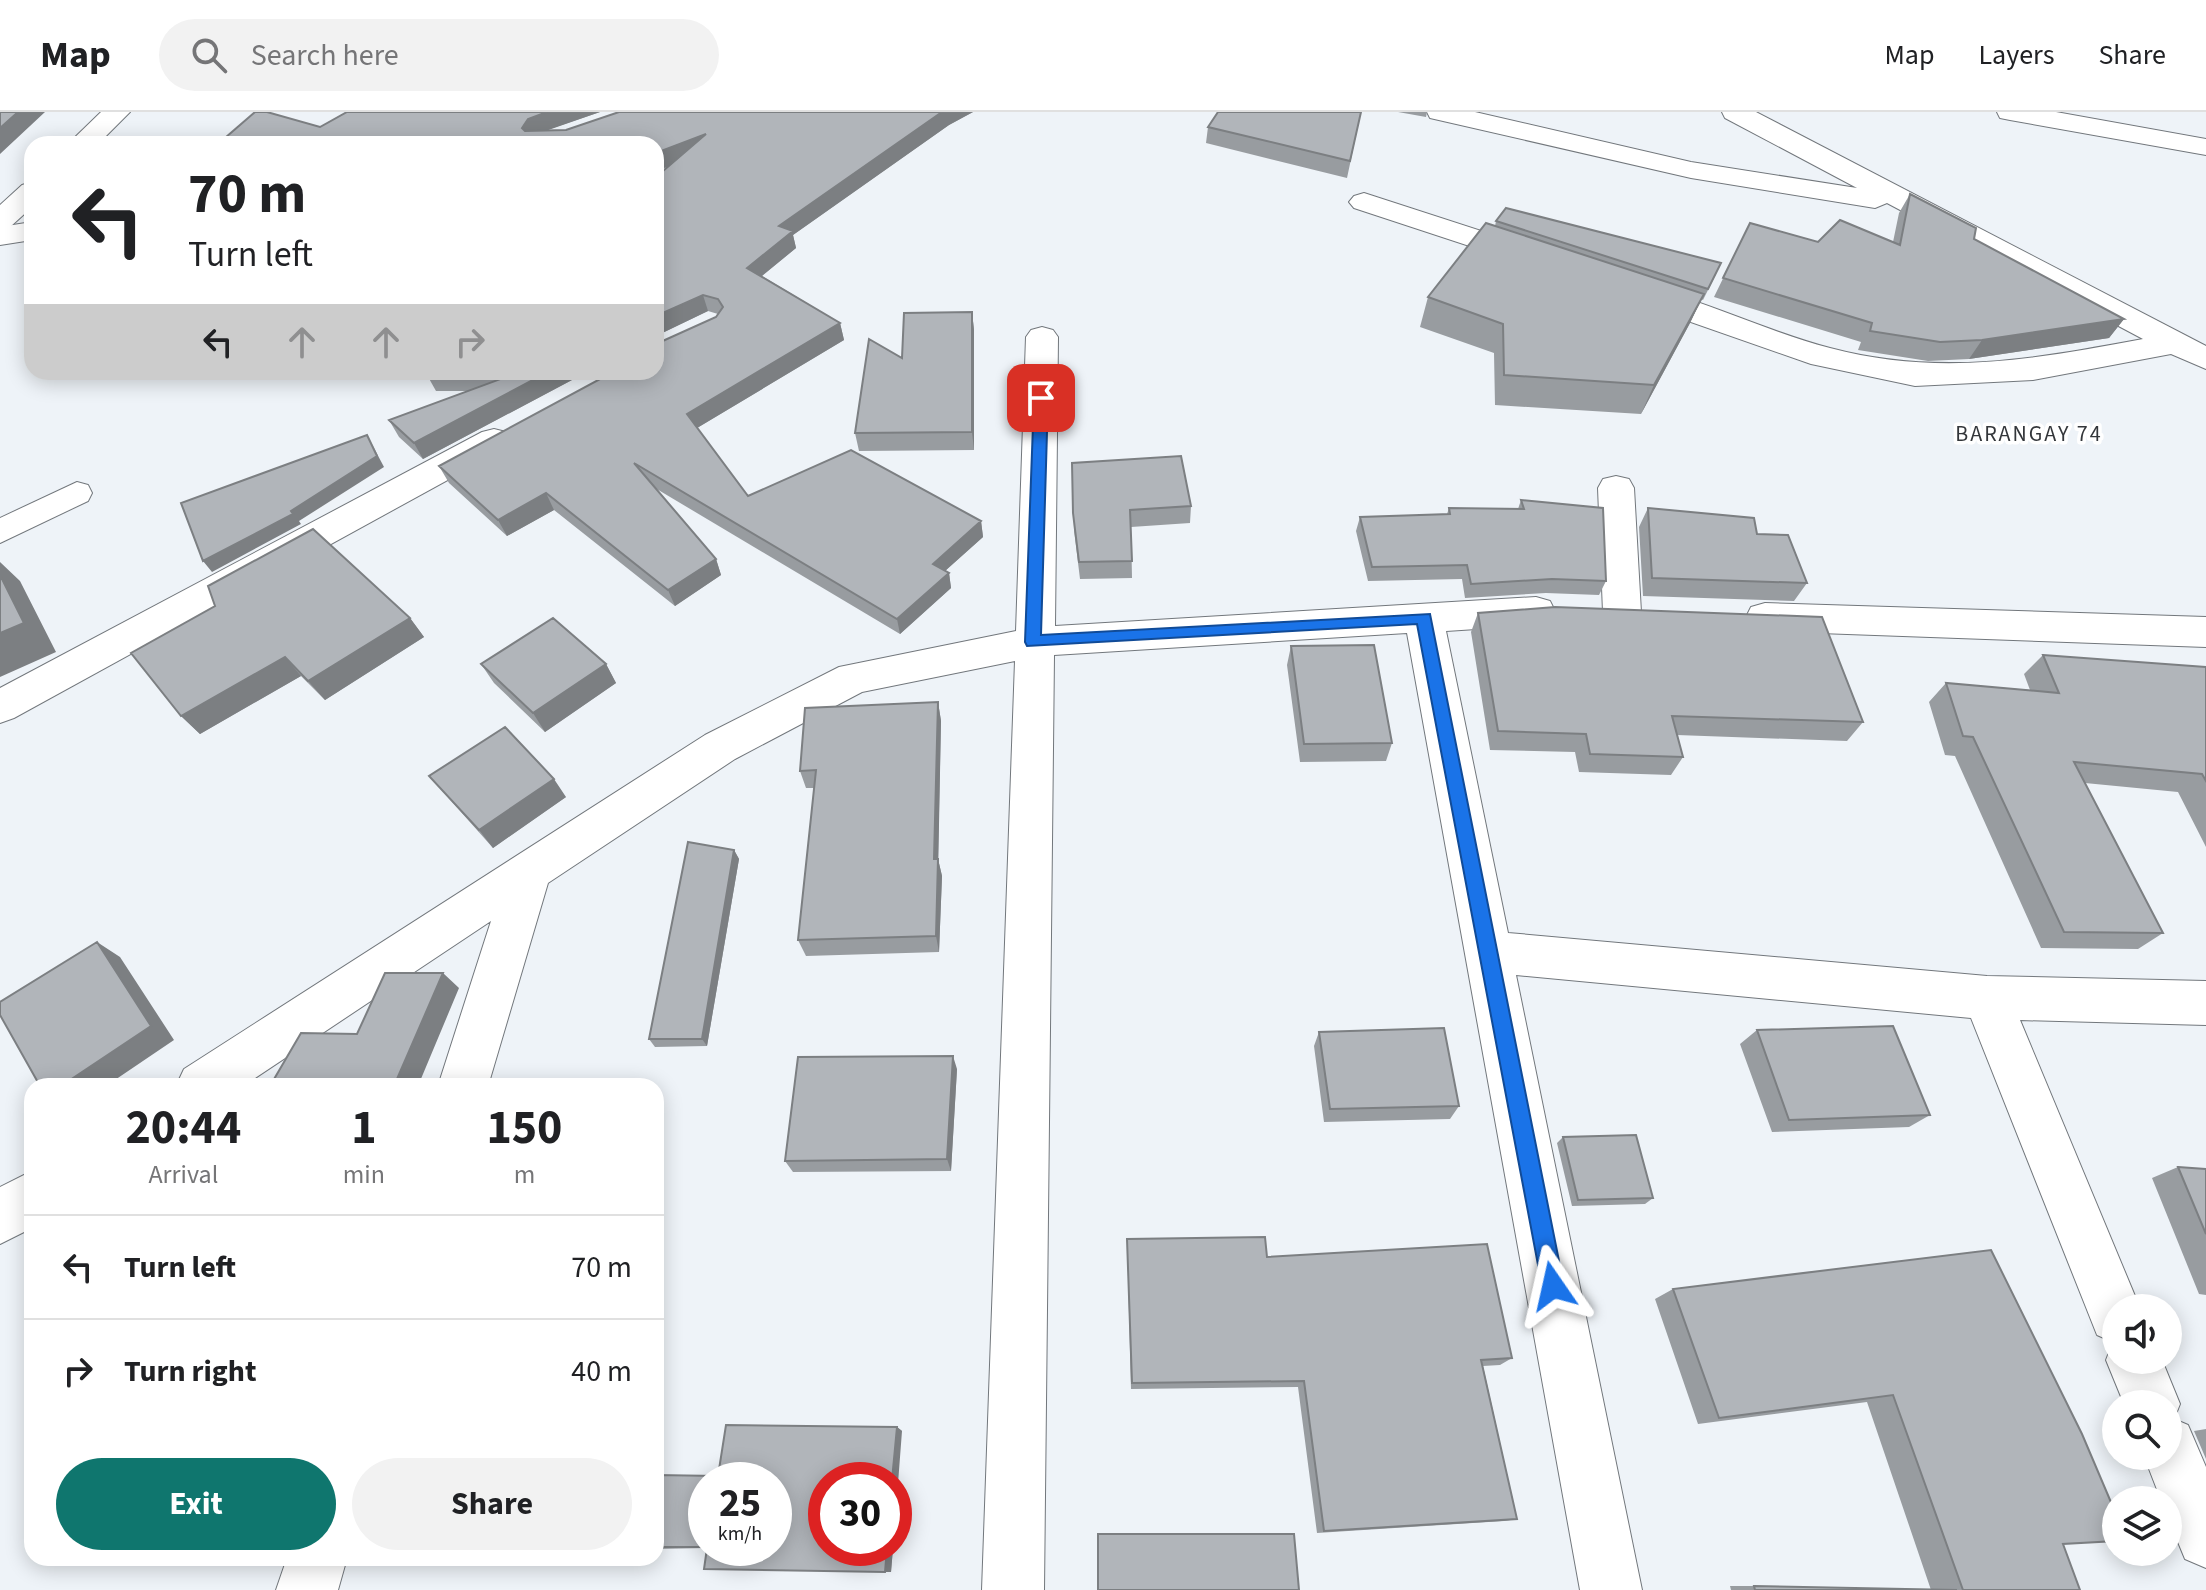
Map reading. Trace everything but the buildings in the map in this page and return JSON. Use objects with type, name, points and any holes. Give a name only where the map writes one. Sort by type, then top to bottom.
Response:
[{"type":"street","points":[[91,136],[117,112]]},
{"type":"street","points":[[1440,112],[1691,170],[1913,205]]},
{"type":"street","points":[[1735,112],[2206,359]]},
{"type":"street","points":[[2010,112],[2206,147]]},
{"type":"street","points":[[0,221],[24,198]]},
{"type":"street","points":[[1364,202],[1554,265]]},
{"type":"street","points":[[0,236],[24,232]]},
{"type":"street","points":[[1613,284],[1823,357],[1915,375],[2033,370],[2177,343]]},
{"type":"street","points":[[1013,1590],[1042,337]]},
{"type":"street","points":[[0,707],[521,425]]},
{"type":"street","points":[[213,1078],[720,747],[853,678],[1033,642],[1424,618],[1611,612],[1616,488]]},
{"type":"street","points":[[1733,616],[2206,632]]},
{"type":"street","points":[[1424,618],[1611,1590]]},
{"type":"street","points":[[465,1078],[530,869]]},
{"type":"street","points":[[1489,952],[1987,998],[2206,1003]]},
{"type":"street","points":[[1987,998],[2107,1294]]},
{"type":"street","points":[[0,1218],[24,1202]]},
{"type":"street","points":[[2178,1470],[2206,1538]]},
{"type":"street","points":[[307,1590],[314,1566]]},
{"type":"lane","points":[[0,532],[77,493]]},
{"type":"district","name":"BARANGAY 74","points":[[2029,433]]},
{"type":"route","points":[[1041,398],[1033,642],[1424,618],[1553,1286]]}]
